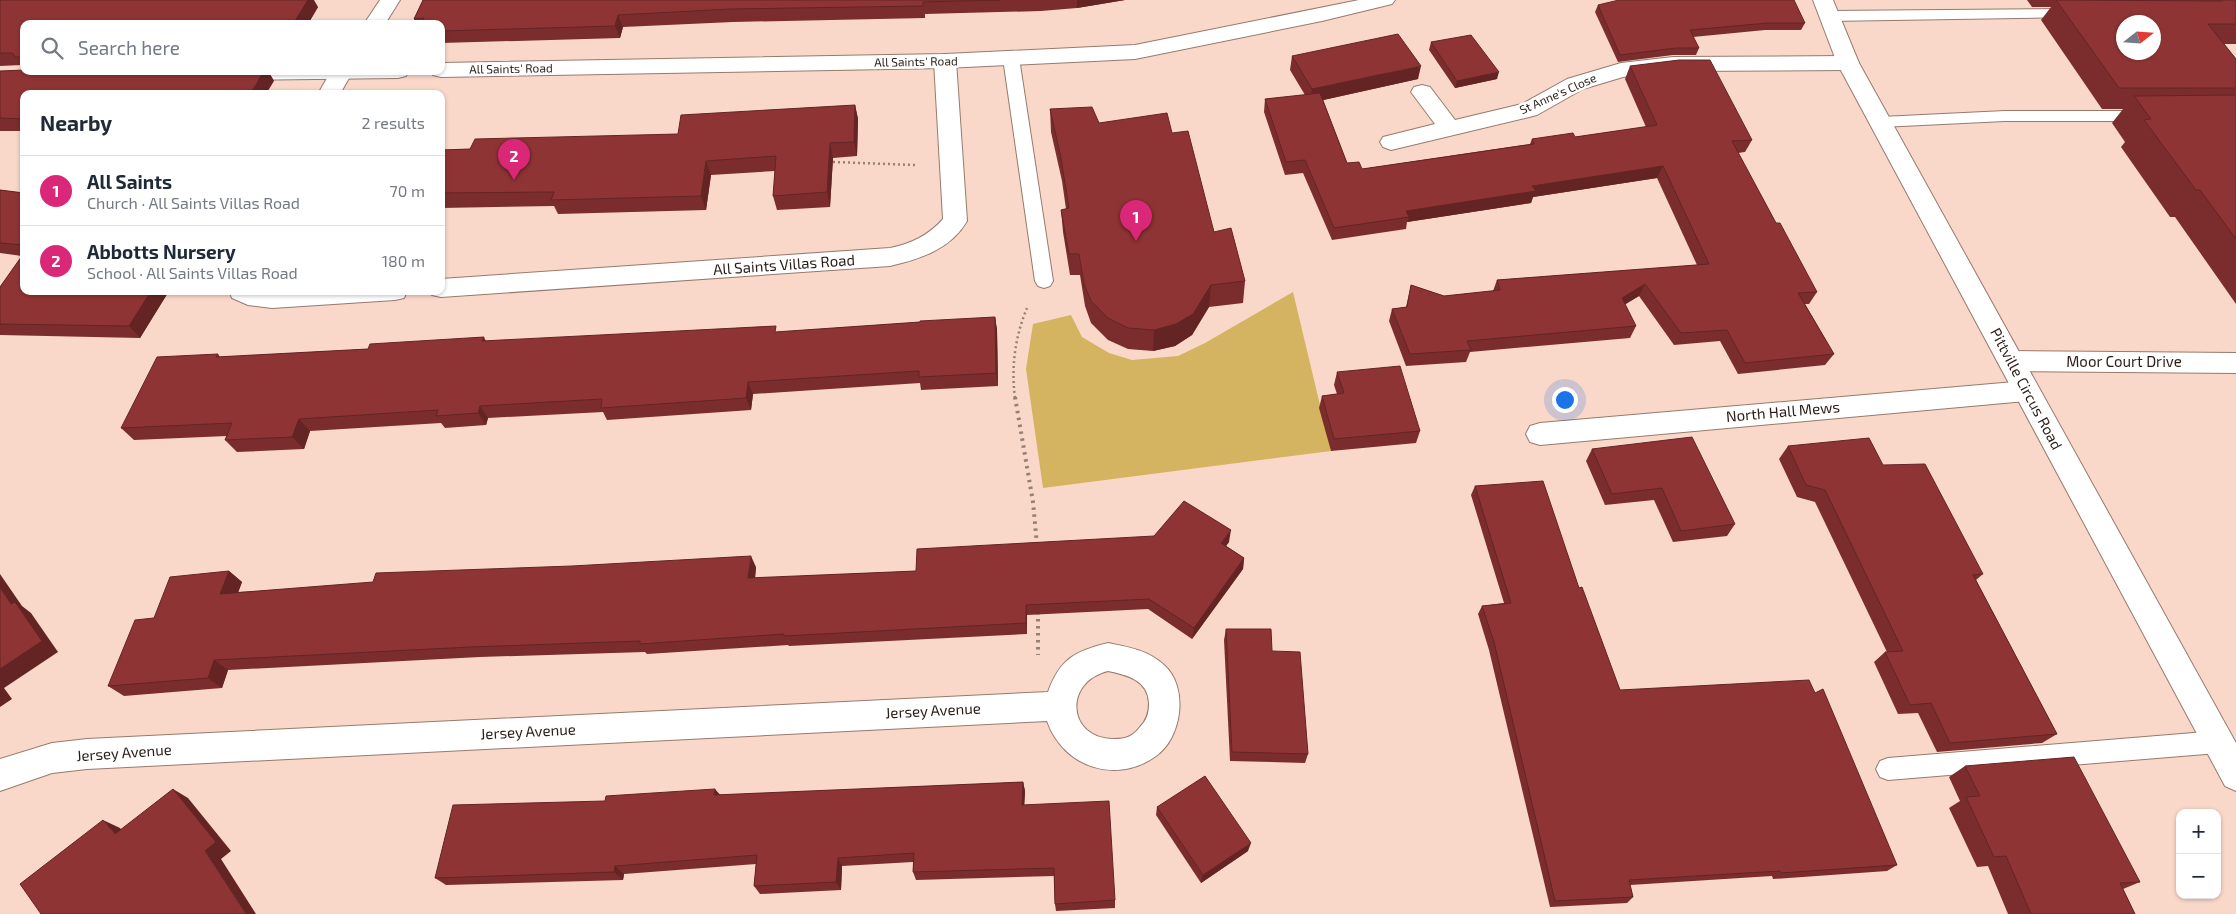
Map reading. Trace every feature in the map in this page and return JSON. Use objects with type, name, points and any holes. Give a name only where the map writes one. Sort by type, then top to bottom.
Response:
[{"type":"street","points":[[377,20],[390,0]]},
{"type":"street","name":"All Saints' Road","points":[[445,70],[945,61],[1135,52],[1322,15],[1385,0]]},
{"type":"street","name":"Pittville Circus Road","points":[[1826,8],[1848,63],[2236,775]]},
{"type":"street","name":"All Saints Villas Road","points":[[445,288],[866,259],[906,254],[935,241],[955,221],[945,61]]},
{"type":"street","name":"St Anne's Close","points":[[1392,142],[1529,110],[1564,90],[1590,79],[1647,65],[1848,63]]},
{"type":"street","points":[[331,90],[339,75]]},
{"type":"street","points":[[1422,92],[1449,128]]},
{"type":"street","points":[[250,295],[257,298],[272,299],[334,295]]},
{"type":"street","name":"Moor Court Drive","points":[[2012,361],[2236,363]]},
{"type":"street","name":"North Hall Mews","points":[[1540,434],[2026,391]]},
{"type":"street","name":"Jersey Avenue","points":[[0,775],[52,758],[87,754],[1049,706]]},
{"type":"lane","points":[[1826,8],[2089,15]]},
{"type":"lane","points":[[1011,58],[1044,281]]},
{"type":"lane","points":[[1881,122],[2005,116],[2159,116]]},
{"type":"lane","points":[[1888,769],[2218,742]]},
{"type":"path","points":[[833,162],[951,166]]},
{"type":"path","points":[[1037,547],[1037,527],[1020,426],[1013,370],[1019,328],[1035,291],[1044,281]]},
{"type":"path","points":[[1038,606],[1049,706]]},
{"type":"shaded area","points":[[1293,292],[1331,451],[1043,488],[1026,369],[1033,324],[1071,315],[1082,337],[1109,353],[1132,360],[1178,356],[1205,343]]},
{"type":"building","points":[[0,0],[308,0],[296,20],[20,20],[20,57],[15,57],[13,53],[0,53]]},
{"type":"building","points":[[423,0],[1000,0],[923,2],[923,6],[730,9],[618,15],[615,26],[445,31],[445,20],[414,19]]},
{"type":"building","points":[[1619,0],[1794,0],[1805,23],[1768,23],[1690,30],[1699,48],[1676,48],[1620,55],[1598,5]]},
{"type":"building","points":[[2056,0],[2236,0],[2236,24],[2208,24],[2236,59],[2236,88],[2119,88]]},
{"type":"building","points":[[1398,34],[1421,66],[1312,89],[1292,56]]},
{"type":"building","points":[[1471,35],[1499,72],[1457,81],[1431,42]]},
{"type":"building","points":[[1679,60],[1710,60],[1752,140],[1732,141],[1776,223],[1780,223],[1817,292],[1798,293],[1834,354],[1745,363],[1727,330],[1681,333],[1645,284],[1622,298],[1636,326],[1467,341],[1471,350],[1410,354],[1392,309],[1407,307],[1411,285],[1444,296],[1500,290],[1497,280],[1709,264],[1663,166],[1532,186],[1536,191],[1406,211],[1409,217],[1334,228],[1305,160],[1286,162],[1265,99],[1320,93],[1347,163],[1359,162],[1362,169],[1534,144],[1532,139],[1573,133],[1575,137],[1657,125],[1630,66]]},
{"type":"building","points":[[20,70],[20,75],[262,75],[252,90],[20,90],[20,119],[0,118],[0,71]]},
{"type":"building","points":[[2236,95],[2236,239],[2200,190],[2196,190],[2144,120],[2151,119],[2134,96]]},
{"type":"building","points":[[855,105],[854,142],[830,143],[827,192],[773,196],[776,156],[706,161],[701,196],[551,200],[554,192],[445,193],[445,150],[470,149],[475,139],[678,134],[681,115]]},
{"type":"building","points":[[1092,107],[1099,123],[1167,113],[1172,133],[1188,131],[1214,232],[1231,228],[1245,281],[1211,285],[1193,314],[1176,324],[1154,330],[1128,328],[1108,318],[1091,301],[1084,284],[1079,254],[1069,254],[1061,210],[1069,208],[1061,158],[1050,109]]},
{"type":"building","points":[[0,190],[20,192],[20,245],[0,243]]},
{"type":"building","points":[[20,259],[20,295],[148,295],[129,326],[0,324],[0,287]]},
{"type":"building","points":[[995,317],[996,373],[919,377],[919,371],[748,382],[746,398],[601,408],[602,399],[480,406],[478,413],[436,416],[438,410],[299,419],[292,437],[225,440],[232,423],[121,428],[157,357],[218,354],[216,357],[368,349],[370,344],[484,337],[482,341],[776,326],[775,332]]},
{"type":"building","points":[[1400,366],[1420,431],[1334,439],[1322,396],[1344,393],[1337,372]]},
{"type":"building","points":[[1692,437],[1735,524],[1681,531],[1662,488],[1612,494],[1592,449]]},
{"type":"building","points":[[1869,438],[1883,465],[1925,464],[1983,574],[1973,575],[2057,734],[1950,743],[1931,703],[1910,705],[1885,652],[1903,651],[1825,490],[1806,485],[1788,446]]},
{"type":"building","points":[[1543,481],[1579,588],[1582,587],[1620,690],[1809,680],[1815,693],[1823,689],[1897,865],[1781,873],[1780,871],[1629,880],[1633,897],[1555,901],[1494,642],[1482,606],[1511,603],[1475,486]]},
{"type":"building","points":[[1184,501],[1231,530],[1221,543],[1244,558],[1194,628],[1149,599],[1026,605],[1026,623],[784,636],[784,634],[640,644],[640,641],[470,647],[214,660],[208,678],[108,686],[135,620],[154,618],[170,577],[229,571],[220,594],[373,582],[376,573],[572,566],[751,556],[748,578],[916,571],[917,549],[1154,536]]},
{"type":"building","points":[[0,588],[11,604],[15,602],[42,641],[0,669]]},
{"type":"building","points":[[1226,629],[1271,629],[1272,651],[1300,652],[1308,754],[1232,752]]},
{"type":"building","points":[[2074,757],[2140,882],[2120,883],[2135,914],[2031,914],[2006,856],[1994,857],[1966,797],[1980,796],[1965,766]]},
{"type":"building","points":[[1205,776],[1251,843],[1203,875],[1157,807]]},
{"type":"building","points":[[1023,782],[1022,805],[1109,801],[1115,900],[1055,904],[1054,868],[913,872],[914,853],[838,858],[836,882],[754,886],[757,855],[615,866],[614,872],[435,878],[453,805],[605,801],[606,796],[715,789],[714,795]]},
{"type":"building","points":[[173,789],[216,842],[205,851],[246,914],[41,914],[20,884],[103,820],[115,834]]},
{"type":"place","name":"Abbotts Nursery","points":[[514,180]]},
{"type":"place","name":"All Saints","points":[[1136,241]]}]
